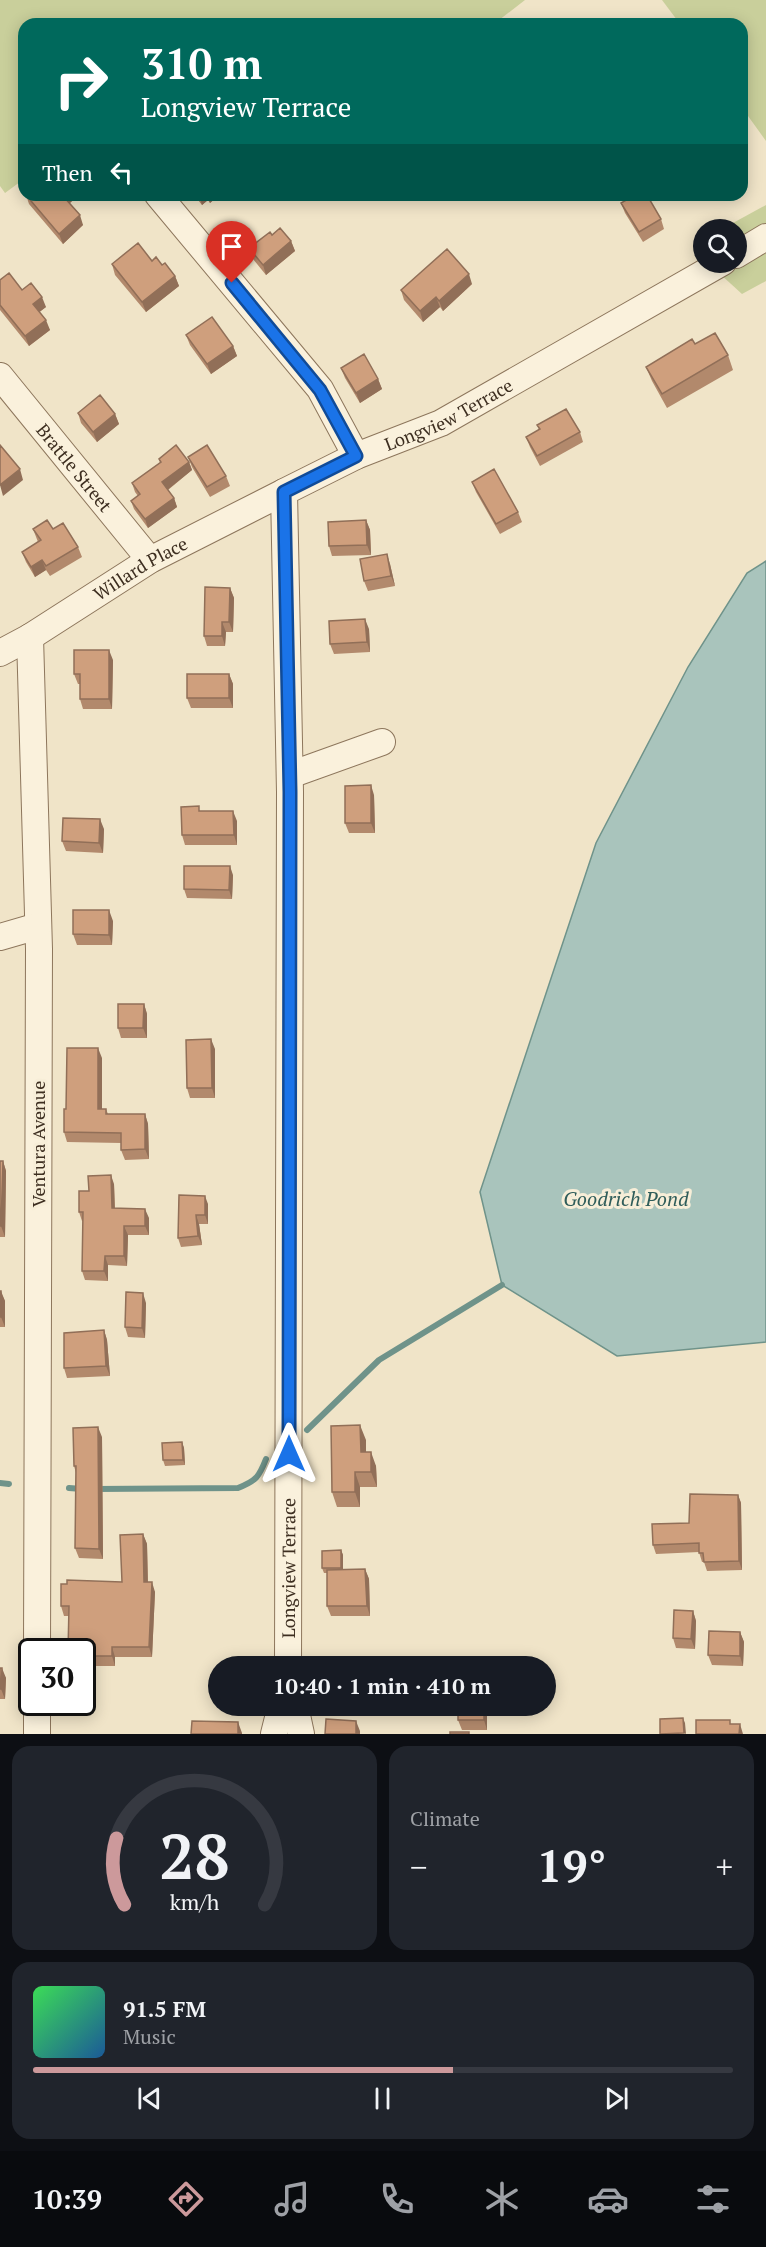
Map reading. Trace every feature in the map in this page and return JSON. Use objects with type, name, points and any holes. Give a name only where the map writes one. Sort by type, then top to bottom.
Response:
[{"type":"street","points":[[163,201],[320,390],[356,456]]},
{"type":"street","points":[[747,248],[766,237]]},
{"type":"street","name":"Longview Terrace","points":[[288,1656],[290,775],[284,492],[356,456],[441,423],[704,273]]},
{"type":"street","name":"Brattle Street","points":[[0,376],[150,560]]},
{"type":"street","name":"Willard Place","points":[[0,653],[30,637],[150,560],[284,492]]},
{"type":"street","name":"Ventura Avenue","points":[[30,637],[38,926],[37,1638]]},
{"type":"street","points":[[290,775],[382,742]]},
{"type":"street","points":[[0,937],[38,926]]},
{"type":"street","points":[[37,1716],[37,1734]]},
{"type":"street","points":[[274,1734],[278,1716]]},
{"type":"street","points":[[297,1716],[301,1734]]},
{"type":"green space","points":[[0,0],[525,0],[502,18],[18,18],[18,183],[5,193],[0,186]]},
{"type":"green space","points":[[662,0],[766,0],[766,141],[748,116],[748,18],[676,18]]},
{"type":"green space","points":[[766,205],[766,281],[742,294],[719,273],[747,273],[747,219],[740,219]]},
{"type":"water","name":"Goodrich Pond","points":[[766,561],[766,1342],[617,1356],[502,1285],[480,1192],[596,843],[688,667],[747,573]]},
{"type":"building","points":[[31,201],[67,201],[80,215],[59,234]]},
{"type":"building","points":[[650,201],[661,219],[639,232],[621,203]]},
{"type":"building","points":[[280,228],[291,241],[263,265],[249,248],[270,232],[272,235]]},
{"type":"building","points":[[138,243],[152,261],[156,257],[162,265],[165,263],[175,276],[142,302],[112,264]]},
{"type":"building","points":[[447,249],[469,274],[439,301],[436,297],[420,311],[401,290]]},
{"type":"building","points":[[9,273],[22,290],[31,283],[42,297],[33,304],[46,320],[25,336],[0,305],[0,280]]},
{"type":"building","points":[[212,317],[233,346],[207,364],[186,335]]},
{"type":"building","points":[[715,333],[728,355],[662,394],[646,367],[692,339],[695,344]]},
{"type":"building","points":[[364,354],[378,379],[356,393],[341,368]]},
{"type":"building","points":[[100,395],[115,414],[93,432],[78,413]]},
{"type":"building","points":[[566,409],[580,432],[537,456],[526,437],[540,429],[537,425]]},
{"type":"building","points":[[0,445],[20,469],[0,485]]},
{"type":"building","points":[[176,445],[189,462],[162,482],[174,498],[145,519],[131,501],[140,494],[132,483],[161,462],[159,459]]},
{"type":"building","points":[[207,445],[226,476],[207,487],[188,457]]},
{"type":"building","points":[[494,469],[518,512],[496,524],[472,482]]},
{"type":"building","points":[[47,520],[53,529],[63,523],[78,547],[46,566],[42,560],[31,567],[22,552],[41,540],[33,529]]},
{"type":"building","points":[[366,520],[367,545],[329,546],[328,522]]},
{"type":"building","points":[[387,554],[391,576],[364,581],[360,559]]},
{"type":"building","points":[[205,587],[230,588],[229,622],[222,622],[222,636],[204,636]]},
{"type":"building","points":[[365,619],[367,642],[330,644],[329,621]]},
{"type":"building","points":[[74,650],[109,650],[109,699],[80,699],[80,674],[74,674]]},
{"type":"building","points":[[187,674],[229,674],[229,698],[187,698]]},
{"type":"building","points":[[371,785],[371,823],[345,823],[345,786]]},
{"type":"building","points":[[199,806],[199,811],[233,811],[234,835],[182,835],[181,807]]},
{"type":"building","points":[[63,818],[100,819],[99,843],[62,841]]},
{"type":"building","points":[[184,866],[230,866],[229,890],[184,889]]},
{"type":"building","points":[[73,910],[109,910],[109,935],[73,934]]},
{"type":"building","points":[[118,1004],[144,1004],[143,1028],[118,1028]]},
{"type":"building","points":[[211,1039],[212,1088],[187,1088],[186,1040]]},
{"type":"building","points":[[67,1048],[98,1048],[98,1109],[106,1109],[106,1114],[145,1114],[145,1149],[121,1150],[121,1133],[64,1132]]},
{"type":"building","points":[[0,1161],[3,1161],[1,1226],[0,1226]]},
{"type":"building","points":[[111,1175],[112,1208],[145,1209],[145,1226],[124,1226],[124,1256],[105,1256],[104,1271],[82,1271],[83,1212],[79,1212],[79,1191],[89,1191],[88,1176]]},
{"type":"building","points":[[179,1195],[205,1196],[205,1215],[196,1215],[198,1236],[178,1238]]},
{"type":"building","points":[[1,1291],[1,1317],[0,1317]]},
{"type":"building","points":[[126,1292],[143,1293],[142,1328],[125,1327]]},
{"type":"building","points":[[104,1330],[106,1366],[64,1368],[64,1333]]},
{"type":"building","points":[[360,1425],[361,1452],[371,1452],[371,1472],[355,1472],[355,1492],[332,1492],[331,1426]]},
{"type":"building","points":[[98,1427],[99,1549],[75,1548],[76,1466],[74,1466],[73,1428]]},
{"type":"building","points":[[182,1442],[183,1460],[163,1460],[162,1443]]},
{"type":"building","points":[[690,1494],[738,1495],[739,1561],[704,1562],[703,1553],[699,1553],[699,1543],[653,1545],[652,1524],[689,1523]]},
{"type":"building","points":[[143,1534],[144,1582],[152,1582],[149,1647],[112,1647],[112,1656],[96,1656],[96,1638],[68,1638],[69,1606],[61,1606],[61,1584],[67,1584],[67,1580],[122,1582],[120,1535]]},
{"type":"building","points":[[341,1550],[341,1568],[322,1568],[322,1551]]},
{"type":"building","points":[[365,1569],[367,1606],[327,1606],[327,1570]]},
{"type":"building","points":[[674,1610],[693,1611],[691,1639],[673,1638]]},
{"type":"building","points":[[709,1631],[740,1632],[740,1656],[708,1655]]},
{"type":"building","points":[[0,1668],[2,1668],[1,1689],[0,1689]]},
{"type":"building","points":[[458,1716],[484,1716],[484,1720],[458,1720]]},
{"type":"building","points":[[683,1718],[684,1733],[660,1734],[660,1719]]},
{"type":"building","points":[[326,1719],[356,1721],[356,1734],[325,1734]]},
{"type":"building","points":[[696,1720],[730,1720],[730,1724],[740,1724],[739,1734],[696,1734]]},
{"type":"building","points":[[192,1721],[238,1722],[238,1734],[191,1734]]},
{"type":"building","points":[[450,1732],[469,1732],[469,1734],[450,1734]]},
{"type":"waterway","points":[[307,1430],[379,1360],[502,1285]]},
{"type":"waterway","points":[[96,1489],[238,1488],[256,1478],[266,1459]]},
{"type":"waterway","points":[[0,1483],[9,1484]]},
{"type":"waterway","points":[[69,1488],[82,1489]]},
{"type":"route","points":[[232,283],[320,390],[356,456],[284,492],[290,792],[289,1454]]}]
